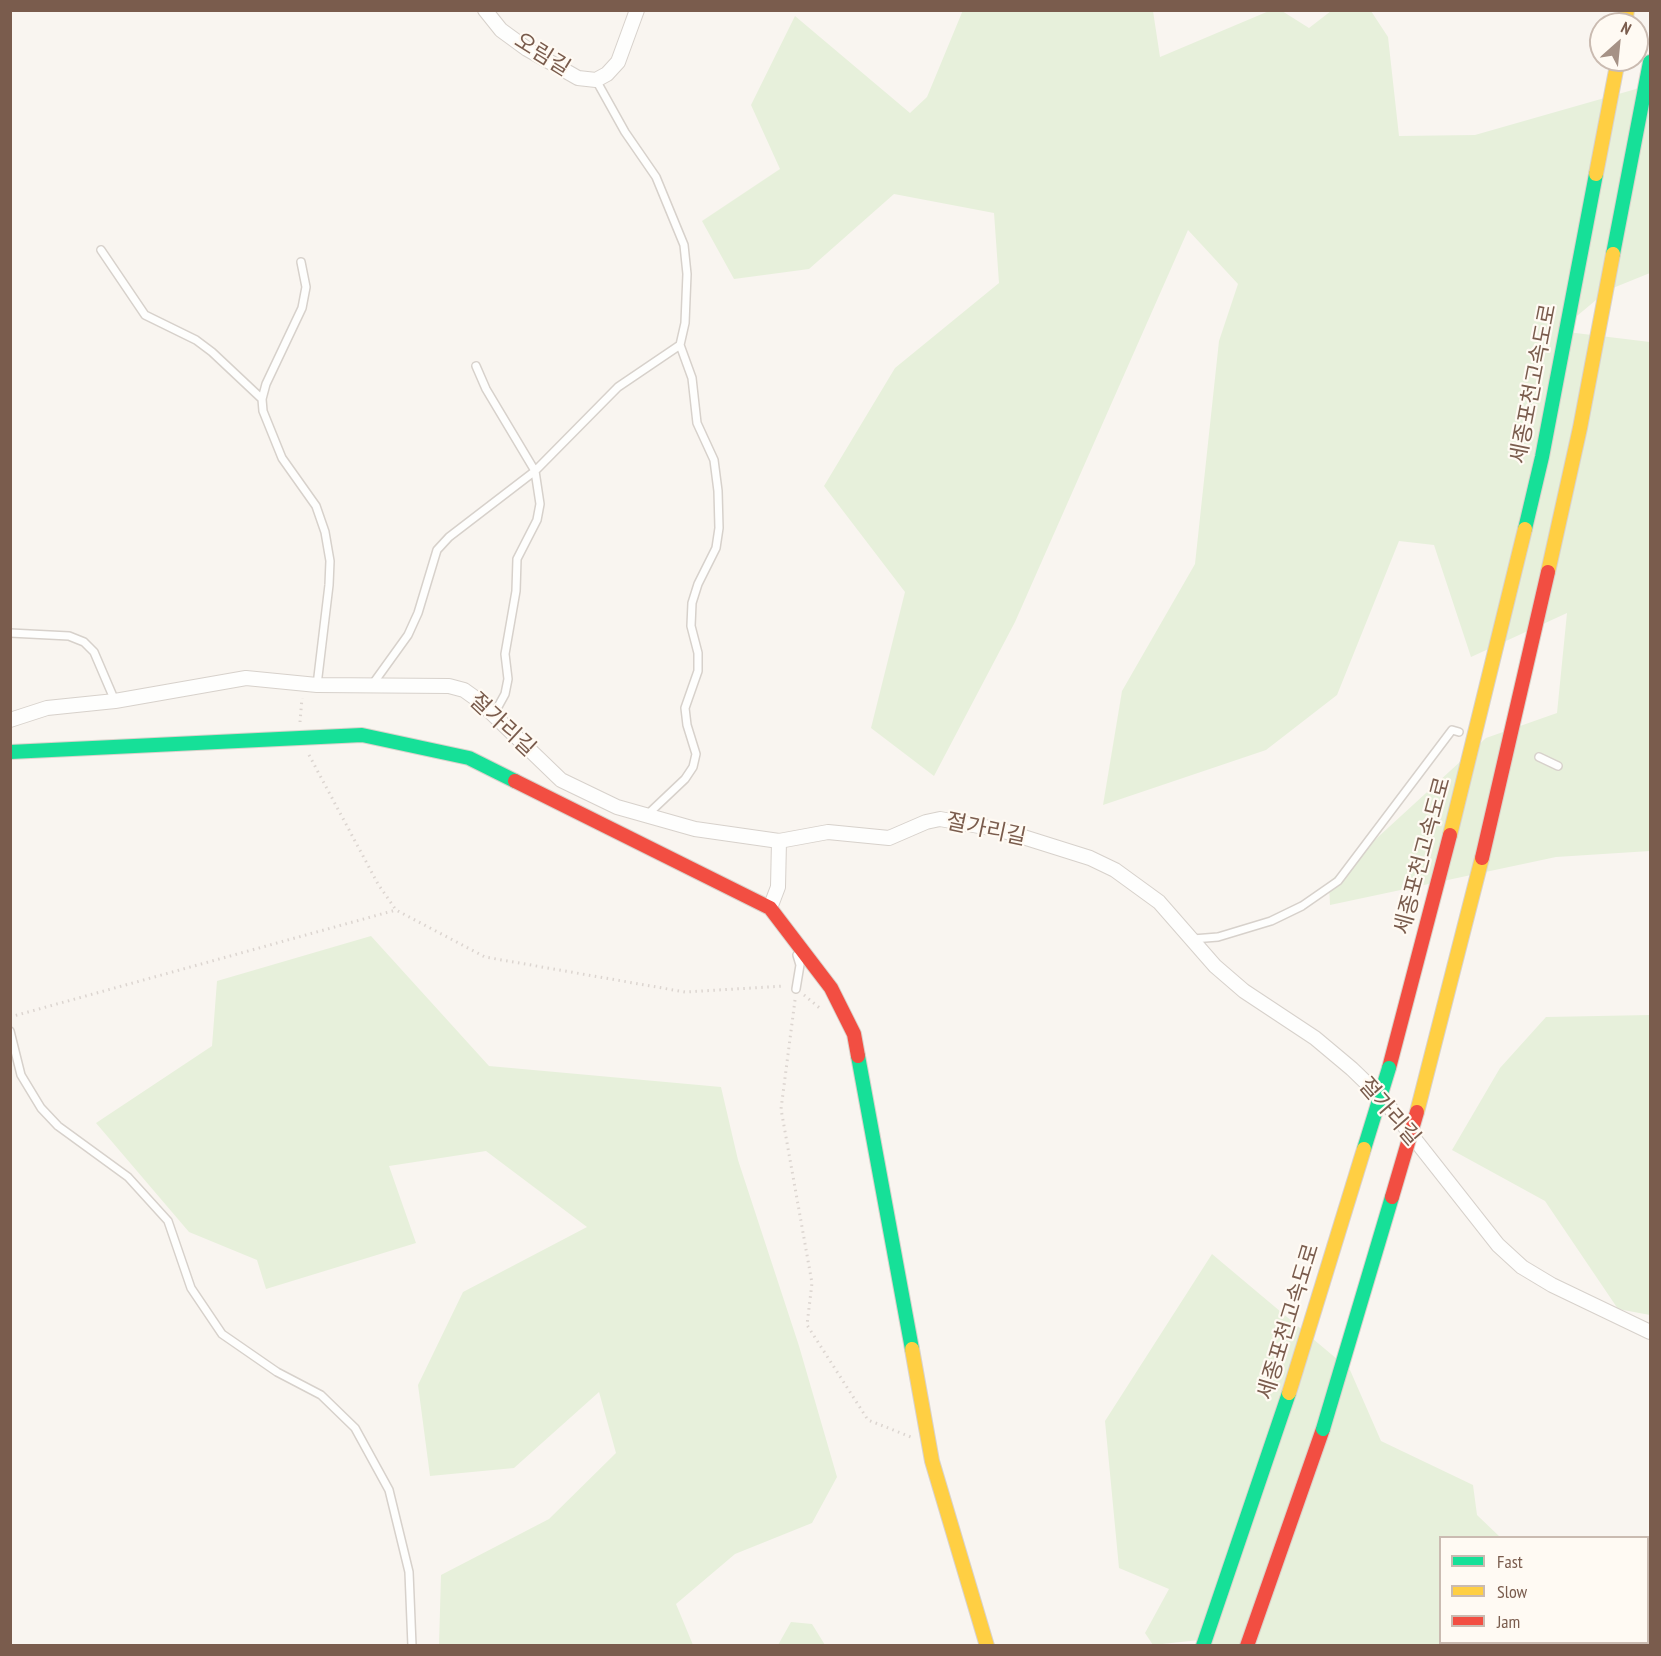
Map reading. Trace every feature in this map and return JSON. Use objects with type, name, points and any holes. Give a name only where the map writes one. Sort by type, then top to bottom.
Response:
[{"type":"main road","points":[[1247,1646],[1323,1429],[1417,1112],[1485,848],[1580,428],[1650,62]]},
{"type":"main road","name":"세종포천고속도로","points":[[1203,1646],[1289,1394],[1389,1068],[1464,783],[1542,457],[1616,72]]},
{"type":"main road","points":[[10,752],[362,735],[469,758],[770,908],[831,988],[854,1034],[928,1439],[987,1646]]},
{"type":"street","name":"오림길","points":[[485,10],[501,30],[527,49],[579,78],[596,80],[608,74],[618,62],[637,10]]},
{"type":"street","name":"절가리길","points":[[10,720],[47,708],[115,701],[246,678],[317,685],[449,686],[465,690],[494,714],[561,780],[616,807],[695,829],[779,841],[828,832],[889,838],[926,822],[940,819],[1001,830],[1090,858],[1114,870],[1159,902],[1215,966],[1244,991],[1315,1038],[1375,1092],[1498,1245],[1522,1268],[1650,1332]]},
{"type":"street","points":[[770,908],[778,886],[779,841]]},
{"type":"lane","points":[[596,80],[625,132],[656,177],[684,245],[687,274],[685,323],[680,345],[692,378],[698,423],[714,460],[719,528],[716,548],[698,584],[692,603],[691,626],[699,653],[698,671],[685,708],[687,725],[696,754],[695,760],[685,779],[647,815]]},
{"type":"lane","points":[[100,250],[145,315],[204,346],[262,399]]},
{"type":"lane","points":[[301,262],[306,287],[302,308],[266,384],[262,399],[263,411],[282,458],[316,506],[325,532],[330,561],[329,585],[317,685]]},
{"type":"lane","points":[[370,687],[408,635],[418,613],[437,550],[449,537],[535,471],[618,387],[680,345]]},
{"type":"lane","points":[[476,366],[486,389],[535,471],[540,504],[537,520],[517,559],[516,591],[505,654],[508,680],[505,694],[494,714]]},
{"type":"lane","points":[[10,633],[69,636],[84,642],[94,652],[115,701]]},
{"type":"lane","points":[[1191,939],[1218,937],[1271,921],[1302,906],[1338,881],[1452,730],[1459,732]]},
{"type":"lane","points":[[1539,757],[1558,766]]},
{"type":"lane","points":[[793,938],[800,965],[796,989]]},
{"type":"lane","points":[[10,1030],[21,1075],[41,1108],[58,1126],[128,1177],[168,1221],[191,1288],[222,1334],[277,1371],[321,1395],[355,1428],[389,1490],[410,1572],[412,1646]]},
{"type":"path","points":[[302,684],[299,737],[378,884],[396,910],[486,957],[559,972],[684,992],[779,985],[796,989],[829,1016]]},
{"type":"path","points":[[10,1017],[396,910]]},
{"type":"path","points":[[796,989],[782,1109],[812,1283],[807,1325],[868,1420],[903,1436],[928,1439]]},
{"type":"green space","points":[[963,10],[1153,11],[1160,57],[1269,11],[1282,11],[1309,28],[1331,11],[1371,11],[1388,37],[1399,136],[1475,135],[1650,85],[1650,273],[1608,290],[1559,331],[1650,342],[1650,851],[1556,857],[1330,905],[1329,882],[1486,738],[1557,713],[1567,613],[1471,657],[1434,545],[1399,541],[1337,695],[1266,750],[1103,805],[1122,691],[1195,564],[1219,341],[1238,284],[1188,230],[1015,622],[934,776],[871,728],[905,592],[824,486],[895,368],[999,283],[994,213],[894,194],[809,269],[734,279],[702,221],[780,169],[751,105],[795,16],[910,113],[927,97]]},
{"type":"green space","points":[[371,936],[489,1066],[721,1087],[738,1160],[799,1346],[837,1477],[812,1523],[735,1554],[676,1604],[693,1645],[439,1645],[441,1575],[549,1519],[616,1453],[599,1392],[514,1468],[430,1476],[418,1385],[463,1292],[587,1227],[486,1151],[389,1166],[416,1243],[266,1289],[257,1260],[189,1232],[96,1123],[212,1046],[217,981]]},
{"type":"green space","points":[[1650,1015],[1650,1315],[1618,1309],[1545,1201],[1452,1150],[1500,1068],[1546,1017]]},
{"type":"green space","points":[[1212,1254],[1350,1370],[1381,1441],[1473,1485],[1477,1515],[1499,1536],[1439,1536],[1439,1644],[1565,1645],[1213,1646],[1209,1639],[1153,1645],[1145,1633],[1169,1589],[1119,1568],[1105,1421]]},
{"type":"green space","points":[[791,1622],[812,1624],[825,1645],[778,1645]]},
{"type":"traffic: fast","points":[[1613,254],[1650,62]]},
{"type":"traffic: fast","points":[[1525,529],[1542,457],[1596,174]]},
{"type":"traffic: fast","points":[[10,752],[362,735],[469,758],[515,781]]},
{"type":"traffic: fast","points":[[858,1056],[912,1349]]},
{"type":"traffic: fast","points":[[1364,1149],[1389,1068]]},
{"type":"traffic: fast","points":[[1323,1429],[1392,1197]]},
{"type":"traffic: fast","points":[[1203,1646],[1289,1393]]},
{"type":"traffic: slow","points":[[1596,174],[1616,72]]},
{"type":"traffic: slow","points":[[1548,572],[1580,428],[1613,254]]},
{"type":"traffic: slow","points":[[1450,835],[1525,529]]},
{"type":"traffic: slow","points":[[1417,1112],[1482,858]]},
{"type":"traffic: slow","points":[[1289,1393],[1364,1149]]},
{"type":"traffic: slow","points":[[912,1349],[932,1461],[987,1646]]},
{"type":"traffic: jam","points":[[1482,858],[1548,572]]},
{"type":"traffic: jam","points":[[515,781],[770,908],[831,988],[854,1034],[858,1056]]},
{"type":"traffic: jam","points":[[1389,1068],[1450,835]]},
{"type":"traffic: jam","points":[[1392,1197],[1417,1112]]},
{"type":"traffic: jam","points":[[1247,1646],[1323,1429]]}]
